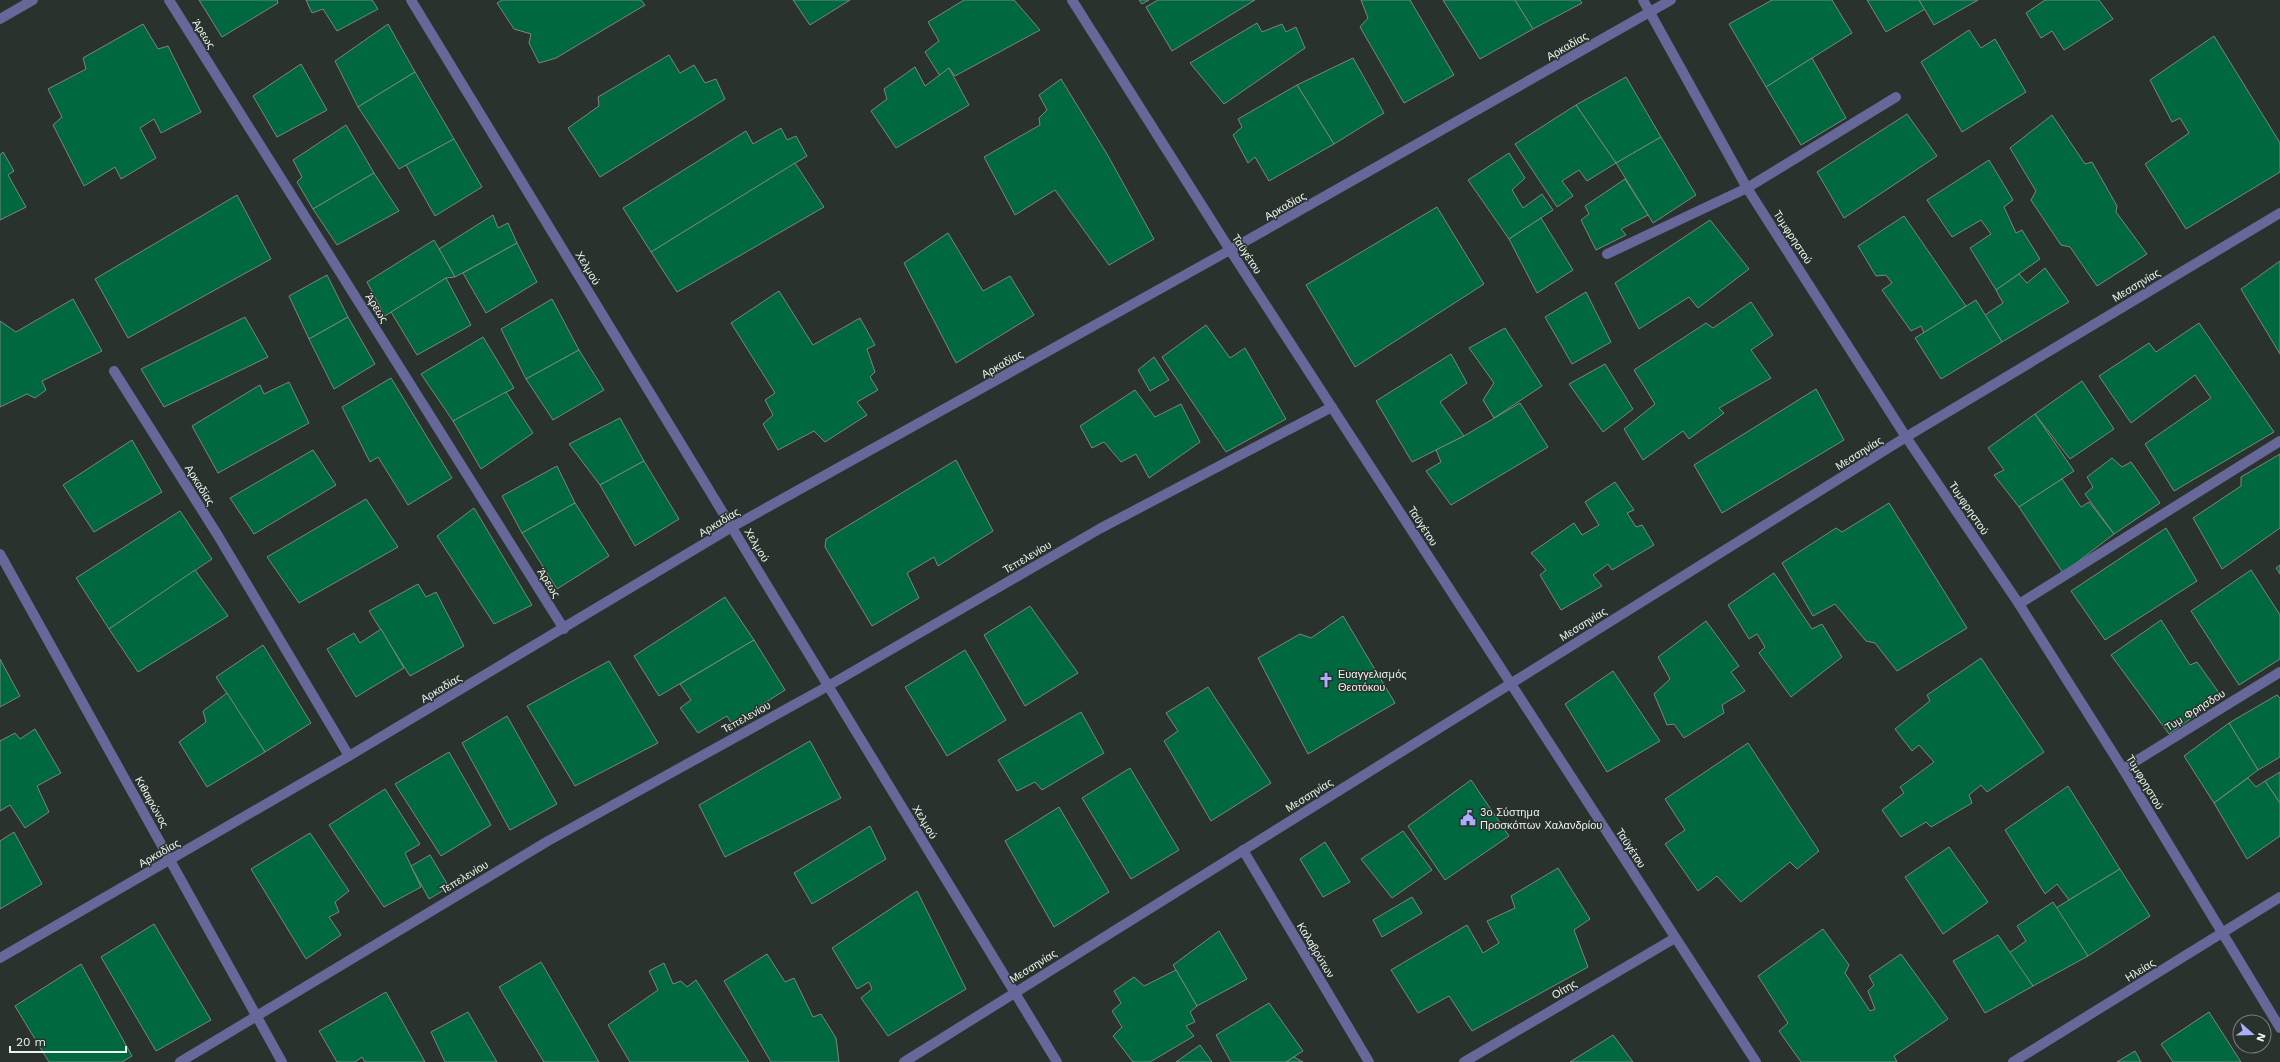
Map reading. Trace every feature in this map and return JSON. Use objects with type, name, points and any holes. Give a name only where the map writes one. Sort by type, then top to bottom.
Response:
[{"type":"street","points":[[0,19],[33,0]]},
{"type":"street","name":"Άρεως","points":[[169,0],[564,629]]},
{"type":"street","name":"Χελμού","points":[[411,0],[1056,1062]]},
{"type":"street","name":"Ταϋγέτου","points":[[1072,0],[1230,250],[1756,1062]]},
{"type":"street","name":"Τυμφρηστού","points":[[1643,0],[1747,188],[1906,437],[2019,604],[2123,769],[2280,1028]]},
{"type":"street","name":"Αρκαδίας","points":[[0,958],[170,861],[349,756],[564,629],[732,527],[1230,250],[1671,0]]},
{"type":"street","points":[[1607,254],[1747,188],[1896,97]]},
{"type":"street","name":"Μεσσηνίας","points":[[904,1062],[1906,437],[2280,213]]},
{"type":"street","name":"Αρκαδίας","points":[[114,371],[217,534],[349,756]]},
{"type":"street","name":"Τεπελενίου","points":[[180,1062],[548,841],[828,686],[1101,528],[1332,407]]},
{"type":"street","points":[[2019,604],[2280,441]]},
{"type":"street","name":"Κιθαιρώνος","points":[[0,554],[282,1062]]},
{"type":"street","name":"Τυμ Φρησδου","points":[[2123,769],[2280,672]]},
{"type":"street","name":"Καλαβρύτων","points":[[1243,850],[1368,1062]]},
{"type":"street","name":"Ηλείας","points":[[2013,1062],[2280,897]]},
{"type":"street","name":"Οίτης","points":[[1464,1062],[1676,938]]},
{"type":"building","points":[[199,0],[277,0],[278,3],[222,37]]},
{"type":"building","points":[[306,0],[372,0],[378,9],[337,31],[323,9],[312,13]]},
{"type":"building","points":[[502,0],[641,0],[645,5],[556,58],[539,63],[529,43],[531,34],[514,29],[497,3]]},
{"type":"building","points":[[793,0],[850,0],[810,25]]},
{"type":"building","points":[[964,0],[1014,0],[1040,30],[955,76],[949,68],[940,76],[925,52],[939,41],[928,22]]},
{"type":"building","points":[[1139,0],[1149,0],[1142,4]]},
{"type":"building","points":[[1158,0],[1255,0],[1172,51],[1146,7]]},
{"type":"building","points":[[1361,0],[1410,0],[1454,75],[1404,103],[1360,27],[1368,18]]},
{"type":"building","points":[[1443,0],[1515,0],[1533,29],[1480,59]]},
{"type":"building","points":[[1515,0],[1580,0],[1582,3],[1533,29]]},
{"type":"building","points":[[1772,0],[1832,0],[1852,33],[1766,87],[1729,24]]},
{"type":"building","points":[[1867,0],[1919,0],[1925,9],[1886,32]]},
{"type":"building","points":[[1919,0],[1978,0],[1934,25]]},
{"type":"building","points":[[2045,0],[2099,0],[2113,19],[2064,50],[2052,31],[2041,38],[2026,13]]},
{"type":"building","points":[[1257,23],[1262,32],[1282,24],[1286,32],[1296,27],[1305,48],[1224,104],[1190,63]]},
{"type":"building","points":[[143,24],[158,49],[168,46],[201,112],[161,133],[154,119],[140,128],[156,158],[121,179],[115,167],[84,186],[53,125],[62,117],[48,89],[86,69],[83,58]]},
{"type":"building","points":[[388,24],[415,72],[358,107],[335,61]]},
{"type":"building","points":[[1969,30],[1981,48],[1995,39],[2026,92],[1962,132],[1921,62]]},
{"type":"building","points":[[2214,36],[2280,143],[2280,172],[2186,229],[2145,164],[2189,133],[2180,118],[2172,122],[2150,80]]},
{"type":"building","points":[[669,55],[680,73],[694,65],[705,83],[716,79],[725,99],[600,177],[568,128],[599,106],[598,97]]},
{"type":"building","points":[[1353,58],[1384,113],[1334,144],[1297,85]]},
{"type":"building","points":[[1812,58],[1846,118],[1801,145],[1766,87]]},
{"type":"building","points":[[301,64],[327,110],[277,137],[253,96]]},
{"type":"building","points":[[915,67],[925,86],[949,68],[969,105],[896,148],[871,111],[887,99],[884,89]]},
{"type":"building","points":[[415,72],[454,139],[399,169],[358,107]]},
{"type":"building","points":[[1626,77],[1661,137],[1616,163],[1576,105]]},
{"type":"building","points":[[1061,79],[1107,154],[1154,239],[1109,265],[1055,190],[1015,215],[984,157],[1040,125],[1039,118],[1047,110],[1039,95]]},
{"type":"building","points":[[1297,85],[1334,144],[1269,181],[1255,157],[1248,163],[1233,135],[1242,127],[1238,119]]},
{"type":"building","points":[[1576,105],[1616,163],[1587,181],[1579,170],[1562,181],[1573,196],[1557,207],[1515,144]]},
{"type":"building","points":[[1907,114],[1937,156],[1844,218],[1817,172]]},
{"type":"building","points":[[2052,115],[2085,164],[2092,162],[2117,206],[2116,212],[2147,254],[2097,286],[2070,247],[2061,245],[2031,200],[2036,191],[2010,148]]},
{"type":"building","points":[[346,125],[374,173],[313,209],[297,182],[302,177],[293,160]]},
{"type":"building","points":[[781,128],[787,140],[796,136],[807,156],[651,252],[623,208],[746,131],[753,144]]},
{"type":"building","points":[[1661,137],[1696,195],[1653,223],[1616,163]]},
{"type":"building","points":[[454,139],[482,187],[435,216],[406,165]]},
{"type":"building","points":[[3,152],[14,171],[8,175],[26,207],[0,220],[0,155]]},
{"type":"building","points":[[1509,153],[1525,178],[1512,190],[1523,208],[1542,194],[1553,210],[1509,239],[1468,180]]},
{"type":"building","points":[[1989,160],[2013,200],[2004,207],[2016,233],[2022,230],[2040,259],[1996,290],[1970,248],[1991,234],[1981,220],[1952,237],[1927,200]]},
{"type":"building","points":[[795,163],[824,207],[677,292],[651,252]]},
{"type":"building","points":[[374,173],[399,211],[337,245],[313,209]]},
{"type":"building","points":[[1625,179],[1648,215],[1621,229],[1626,235],[1596,250],[1581,220],[1589,214],[1585,206]]},
{"type":"building","points":[[237,195],[271,259],[128,338],[95,279]]},
{"type":"building","points":[[1437,207],[1484,284],[1355,367],[1306,285]]},
{"type":"building","points":[[493,215],[498,228],[508,223],[517,243],[455,277],[439,249]]},
{"type":"building","points":[[1904,216],[1966,306],[1924,333],[1921,326],[1911,331],[1882,290],[1892,283],[1886,275],[1876,276],[1858,246]]},
{"type":"building","points":[[1541,218],[1573,270],[1537,293],[1509,239]]},
{"type":"building","points":[[1710,220],[1749,269],[1698,308],[1689,297],[1639,329],[1615,283]]},
{"type":"building","points":[[948,233],[983,291],[1010,276],[1034,315],[956,363],[904,263]]},
{"type":"building","points":[[434,240],[455,277],[446,278],[385,316],[367,282]]},
{"type":"building","points":[[517,243],[537,282],[486,313],[463,273]]},
{"type":"building","points":[[2280,261],[2280,354],[2241,289]]},
{"type":"building","points":[[2045,268],[2069,302],[2002,342],[1985,315],[2003,303],[1996,290],[2019,274],[2027,283]]},
{"type":"building","points":[[327,275],[348,317],[309,339],[289,296]]},
{"type":"building","points":[[446,278],[471,325],[417,355],[391,312]]},
{"type":"building","points":[[779,291],[813,345],[860,318],[875,345],[867,349],[875,372],[870,377],[878,390],[857,402],[867,415],[825,442],[814,431],[778,450],[763,424],[773,415],[765,400],[775,393],[731,323]]},
{"type":"building","points":[[1586,292],[1611,342],[1572,364],[1545,317]]},
{"type":"building","points":[[73,299],[102,351],[42,381],[46,390],[35,398],[27,394],[0,407],[0,321],[16,332]]},
{"type":"building","points":[[552,299],[579,350],[526,379],[501,329]]},
{"type":"building","points":[[1976,300],[2002,342],[1941,379],[1915,338]]},
{"type":"building","points":[[1751,302],[1773,335],[1751,350],[1771,378],[1719,408],[1724,413],[1689,439],[1683,431],[1643,460],[1624,429],[1655,404],[1634,370],[1706,323],[1713,328]]},
{"type":"building","points":[[245,317],[268,357],[164,407],[141,369]]},
{"type":"building","points":[[348,317],[375,364],[334,389],[309,339]]},
{"type":"building","points":[[2199,323],[2274,432],[2174,491],[2145,444],[2211,398],[2195,375],[2131,423],[2099,376],[2149,343],[2156,352]]},
{"type":"building","points":[[1206,325],[1230,358],[1245,348],[1286,419],[1226,452],[1162,357]]},
{"type":"building","points":[[1505,328],[1542,386],[1494,418],[1483,400],[1494,383],[1469,348]]},
{"type":"building","points":[[483,337],[514,388],[453,421],[421,374]]},
{"type":"building","points":[[579,350],[604,390],[553,420],[526,379]]},
{"type":"building","points":[[1451,354],[1467,383],[1440,402],[1464,436],[1412,462],[1376,401]]},
{"type":"building","points":[[1154,357],[1169,380],[1150,391],[1138,370]]},
{"type":"building","points":[[1605,364],[1633,409],[1603,432],[1569,384]]},
{"type":"building","points":[[391,378],[452,478],[408,505],[378,457],[370,462],[342,407]]},
{"type":"building","points":[[2082,381],[2114,429],[2070,459],[2035,414]]},
{"type":"building","points":[[289,382],[309,423],[218,473],[192,426],[260,385],[264,394]]},
{"type":"building","points":[[1816,389],[1844,440],[1722,513],[1694,465]]},
{"type":"building","points":[[1135,390],[1155,417],[1181,404],[1200,442],[1149,478],[1136,454],[1121,462],[1104,442],[1092,448],[1080,426]]},
{"type":"building","points":[[506,392],[533,433],[481,469],[453,421]]},
{"type":"building","points":[[1520,403],[1548,447],[1451,505],[1426,471],[1441,462],[1436,450],[1464,436]]},
{"type":"building","points":[[2035,414],[2074,471],[2019,507],[1994,475],[2004,470],[1988,448]]},
{"type":"building","points":[[620,418],[644,461],[600,485],[569,444]]},
{"type":"building","points":[[132,440],[162,492],[94,532],[63,485]]},
{"type":"building","points":[[313,450],[336,485],[254,534],[230,498]]},
{"type":"building","points":[[2280,454],[2280,528],[2222,569],[2193,518],[2241,486],[2241,477]]},
{"type":"building","points":[[2112,458],[2122,467],[2131,462],[2160,503],[2114,534],[2085,494],[2093,487],[2087,477]]},
{"type":"building","points":[[956,460],[993,531],[938,566],[934,557],[907,573],[919,598],[872,626],[825,547],[826,539]]},
{"type":"building","points":[[644,461],[679,519],[635,546],[600,485]]},
{"type":"building","points":[[557,466],[575,503],[522,533],[502,496]]},
{"type":"building","points":[[2062,479],[2081,507],[2089,502],[2114,534],[2063,573],[2019,507]]},
{"type":"building","points":[[1615,482],[1634,510],[1627,513],[1636,527],[1642,525],[1654,545],[1612,570],[1608,564],[1593,575],[1602,586],[1561,610],[1540,575],[1546,570],[1531,553],[1574,523],[1582,535],[1599,525],[1585,502]]},
{"type":"building","points":[[366,499],[398,547],[299,603],[267,557]]},
{"type":"building","points":[[575,503],[609,556],[557,589],[522,533]]},
{"type":"building","points":[[1889,503],[1967,628],[1897,671],[1875,643],[1866,641],[1835,604],[1813,616],[1782,563],[1836,528],[1842,532]]},
{"type":"building","points":[[474,508],[532,605],[494,624],[437,536]]},
{"type":"building","points":[[180,511],[212,559],[109,629],[76,578]]},
{"type":"building","points":[[2166,528],[2197,581],[2105,640],[2071,591]]},
{"type":"building","points":[[2280,565],[2280,574],[2276,568]]},
{"type":"building","points":[[195,570],[228,616],[138,672],[109,629]]},
{"type":"building","points":[[2251,570],[2280,615],[2280,659],[2239,685],[2191,611]]},
{"type":"building","points":[[1774,573],[1812,629],[1822,624],[1842,657],[1791,697],[1759,653],[1765,647],[1757,634],[1749,639],[1728,605]]},
{"type":"building","points":[[418,584],[426,597],[436,592],[464,646],[410,676],[369,611]]},
{"type":"building","points":[[725,597],[754,640],[659,696],[634,656]]},
{"type":"building","points":[[1030,606],[1078,673],[1025,706],[984,635]]},
{"type":"building","name":"Ευαγγελισμός Θεοτόκου","points":[[1343,616],[1395,703],[1308,754],[1258,658],[1300,634],[1311,638]]},
{"type":"building","points":[[2161,620],[2190,665],[2197,662],[2222,697],[2169,734],[2111,655]]},
{"type":"building","points":[[1706,621],[1739,666],[1731,672],[1745,691],[1722,705],[1724,713],[1684,738],[1674,724],[1667,725],[1654,694],[1670,679],[1658,657]]},
{"type":"building","points":[[381,629],[404,668],[356,697],[327,649],[354,633],[360,643]]},
{"type":"building","points":[[754,640],[785,690],[732,724],[727,716],[698,733],[680,708],[691,700],[680,684]]},
{"type":"building","points":[[263,645],[311,723],[265,752],[216,677]]},
{"type":"building","points":[[965,650],[1006,720],[947,756],[905,687]]},
{"type":"building","points":[[1981,658],[2044,752],[1987,792],[1981,785],[1969,795],[1972,803],[1931,827],[1926,822],[1901,837],[1882,810],[1904,793],[1900,787],[1934,762],[1919,745],[1912,751],[1895,729],[1930,701],[1927,695]]},
{"type":"building","points":[[0,659],[20,696],[0,707]]},
{"type":"building","points":[[609,661],[658,743],[575,786],[527,706]]},
{"type":"building","points":[[1613,671],[1660,741],[1607,772],[1565,704]]},
{"type":"building","points":[[1208,687],[1271,783],[1211,821],[1164,741],[1178,731],[1166,713]]},
{"type":"building","points":[[227,693],[265,752],[207,787],[179,742],[206,722],[203,711]]},
{"type":"building","points":[[2277,695],[2280,698],[2280,757],[2258,770],[2229,723]]},
{"type":"building","points":[[1081,712],[1104,753],[1042,790],[1035,782],[1017,791],[998,760]]},
{"type":"building","points":[[507,716],[557,804],[510,830],[462,743]]},
{"type":"building","points":[[2229,723],[2258,770],[2214,803],[2184,756]]},
{"type":"building","points":[[35,729],[61,773],[37,786],[49,812],[25,828],[10,805],[0,811],[0,741],[15,733],[20,739]]},
{"type":"building","points":[[810,741],[841,798],[725,857],[699,805]]},
{"type":"building","points":[[1748,743],[1819,851],[1797,869],[1790,862],[1741,902],[1717,876],[1698,891],[1665,844],[1685,830],[1665,799]]},
{"type":"building","points":[[449,752],[491,825],[441,856],[395,784]]},
{"type":"building","points":[[1130,768],[1179,850],[1131,879],[1082,798]]},
{"type":"building","points":[[2280,772],[2280,803],[2265,781]]},
{"type":"building","points":[[2248,778],[2256,787],[2265,781],[2280,803],[2280,836],[2247,859],[2214,803]]},
{"type":"building","points":[[1471,780],[1509,836],[1445,880],[1408,826]]},
{"type":"building","points":[[2068,786],[2120,869],[2069,900],[2057,884],[2045,894],[2005,830]]},
{"type":"building","points":[[385,789],[420,844],[405,853],[421,887],[384,907],[329,825]]},
{"type":"building","points":[[1059,807],[1109,892],[1054,927],[1005,841]]},
{"type":"building","points":[[870,826],[886,859],[812,904],[794,873]]},
{"type":"building","points":[[1403,831],[1432,870],[1392,898],[1361,859]]},
{"type":"building","points":[[14,832],[42,884],[0,909],[0,841]]},
{"type":"building","points":[[310,833],[349,891],[335,902],[339,912],[329,917],[341,935],[306,959],[251,869]]},
{"type":"building","points":[[1325,842],[1350,882],[1323,897],[1300,859]]},
{"type":"building","points":[[1949,847],[1988,902],[1943,934],[1905,877]]},
{"type":"building","points":[[430,855],[449,887],[429,899],[411,866]]},
{"type":"building","points":[[1558,868],[1590,919],[1574,930],[1588,967],[1472,1031],[1449,996],[1418,1013],[1391,970],[1467,925],[1483,953],[1499,943],[1487,921],[1515,908],[1511,896]]},
{"type":"building","points":[[2120,869],[2150,916],[2088,956],[2056,908]]},
{"type":"building","points":[[917,891],[966,989],[888,1036],[861,998],[872,989],[869,982],[857,989],[832,948]]},
{"type":"building","points":[[1412,897],[1422,913],[1382,937],[1373,920]]},
{"type":"building","points":[[2053,902],[2088,956],[2033,986],[2009,953],[2026,941],[2017,926]]},
{"type":"building","points":[[154,924],[211,1020],[156,1051],[101,957]]},
{"type":"building","points":[[1823,929],[1849,965],[1845,973],[1870,1011],[1875,1009],[1868,991],[1874,985],[1869,976],[1901,954],[1948,1019],[1894,1056],[1897,1062],[1801,1062],[1779,1031],[1788,1023],[1758,976]]},
{"type":"building","points":[[1219,931],[1247,979],[1197,1006],[1173,965]]},
{"type":"building","points":[[1998,935],[2033,986],[1985,1013],[1953,961]]},
{"type":"building","points":[[767,954],[785,982],[794,978],[813,1017],[821,1014],[836,1038],[839,1062],[771,1062],[724,981]]},
{"type":"building","points":[[541,962],[599,1062],[544,1062],[499,987]]},
{"type":"building","points":[[664,963],[673,984],[681,981],[687,987],[696,980],[749,1062],[630,1062],[608,1025],[658,990],[649,971]]},
{"type":"building","points":[[81,964],[132,1056],[122,1062],[49,1062],[15,1006]]},
{"type":"building","points":[[1176,970],[1197,1006],[1190,1012],[1195,1022],[1186,1026],[1194,1036],[1150,1062],[1133,1062],[1113,1036],[1122,1027],[1112,1011],[1121,1003],[1114,991],[1134,977],[1144,986]]},
{"type":"building","points":[[386,992],[425,1062],[365,1062],[362,1057],[355,1062],[337,1062],[319,1031]]},
{"type":"building","points":[[1269,1003],[1303,1051],[1286,1062],[1231,1062],[1216,1035]]},
{"type":"building","points":[[468,1012],[497,1062],[445,1062],[431,1032]]},
{"type":"building","points":[[2209,1012],[2232,1048],[2232,1054],[2236,1054],[2241,1062],[2173,1062],[2161,1044]]},
{"type":"building","points":[[1613,1035],[1633,1062],[1570,1062]]},
{"type":"building","points":[[1200,1045],[1212,1062],[1176,1062]]},
{"type":"building","points":[[2135,1051],[2141,1062],[2117,1062]]},
{"type":"building","points":[[1294,1057],[1303,1062],[1286,1062]]},
{"type":"place","name":"Ευαγγελισμός Θεοτόκου","points":[[1326,680]]},
{"type":"place","name":"3ο Σύστημα Προσκόπων Χαλανδρίου","points":[[1468,818]]}]
